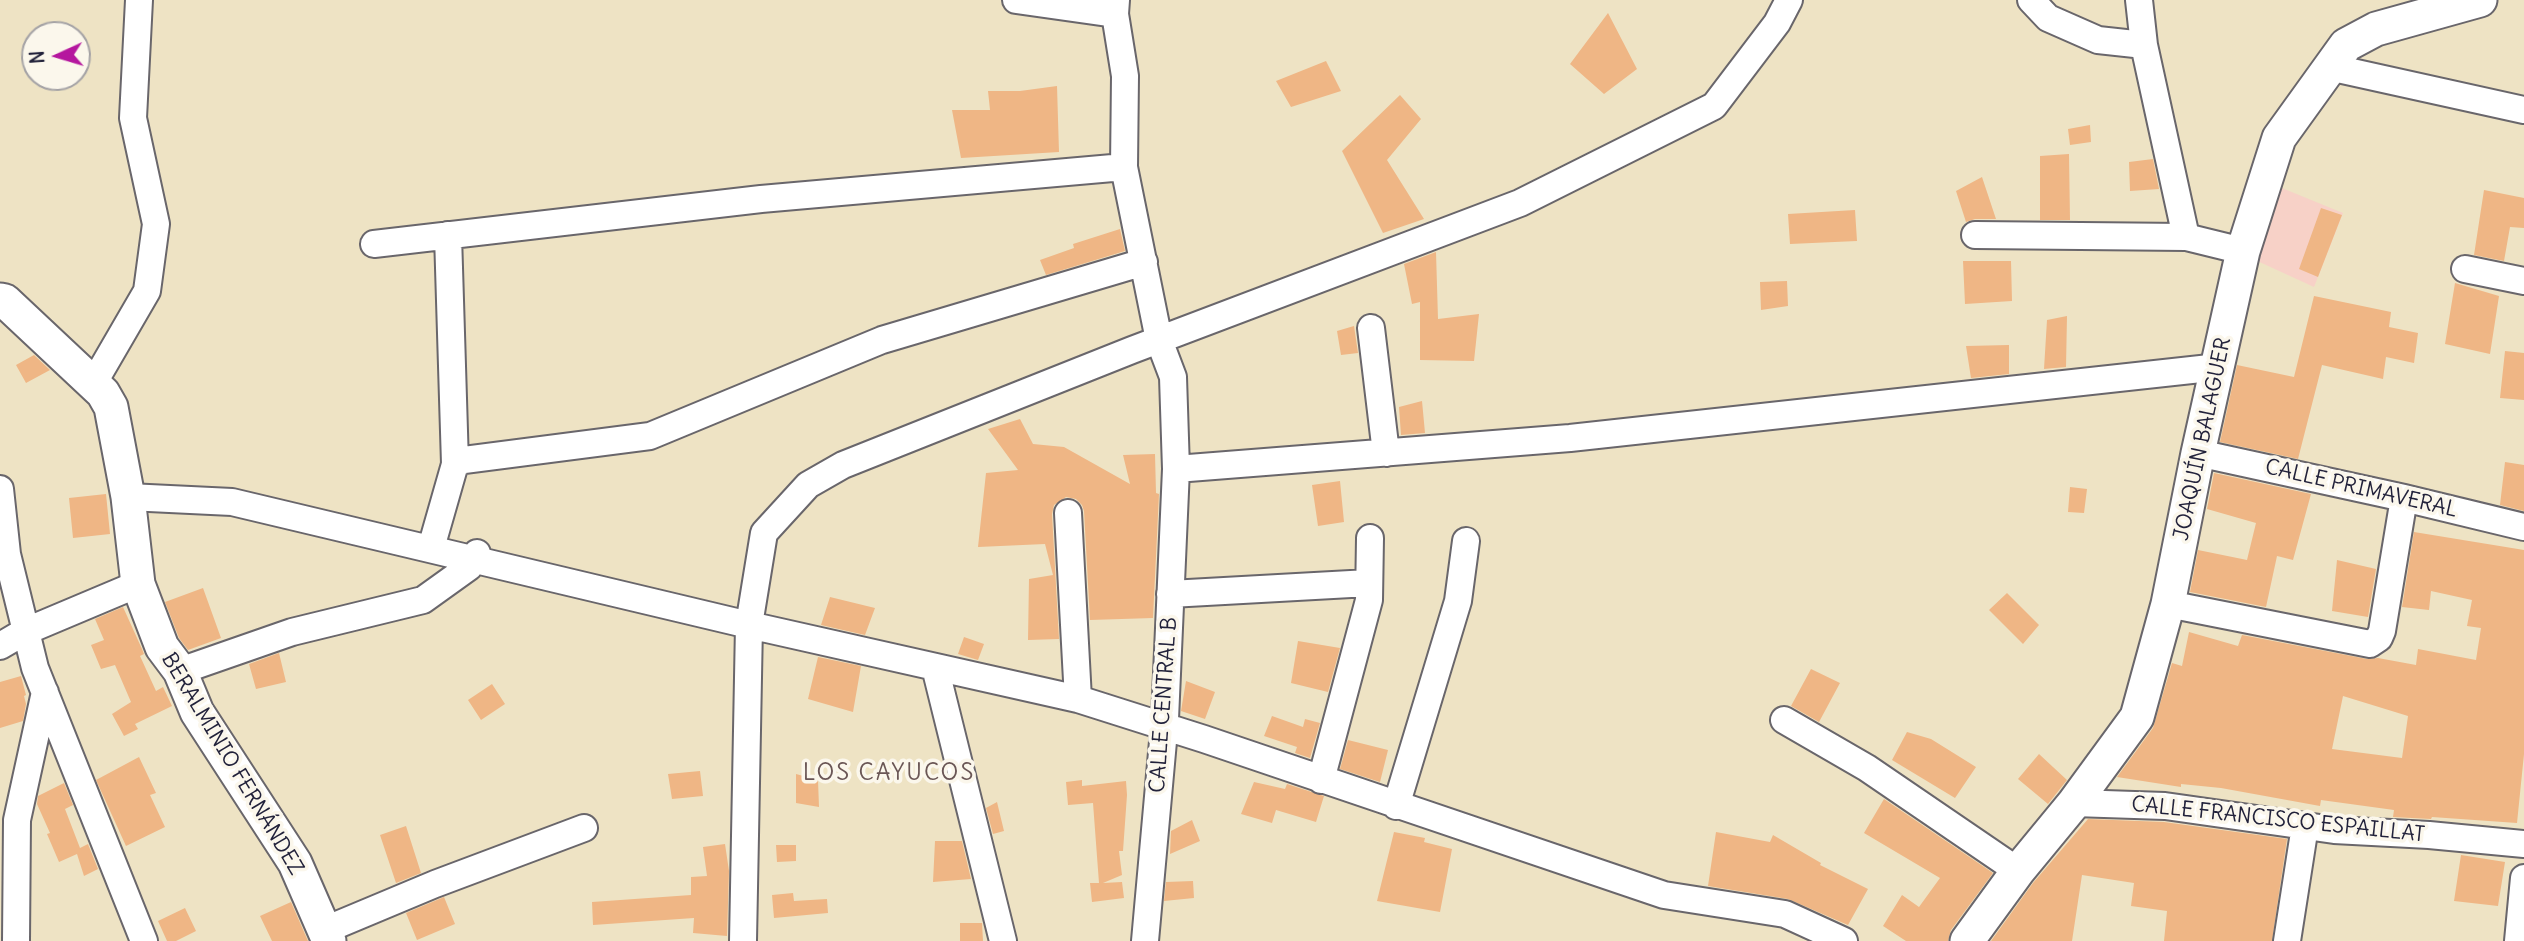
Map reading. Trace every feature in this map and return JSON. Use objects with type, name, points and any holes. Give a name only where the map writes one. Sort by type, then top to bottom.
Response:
[{"type":"main road","name":"JOAQUÍN BALAGUER","points":[[1967,941],[2137,717],[2168,604],[2243,251],[2279,138],[2346,45],[2376,29],[2480,0]]},
{"type":"main road","name":"BERALMINIO FERNÁNDEZ","points":[[0,300],[5,301],[103,393],[111,407],[128,497],[138,584],[162,647],[180,671],[197,712],[295,863],[327,936]]},
{"type":"street","points":[[93,384],[147,291],[156,223],[133,118],[139,0]]},
{"type":"street","points":[[1016,0],[1115,7]]},
{"type":"street","points":[[743,941],[748,625],[764,533],[808,485],[843,465],[1159,340],[1520,203],[1714,106],[1777,23],[1789,0]]},
{"type":"street","points":[[2031,0],[2048,18],[2098,40],[2144,45]]},
{"type":"street","points":[[2139,0],[2144,45],[2186,237]]},
{"type":"street","name":"CALLE CENTRAL B","points":[[1115,7],[1125,76],[1124,167],[1159,340],[1173,377],[1176,469],[1165,719],[1145,941]]},
{"type":"street","points":[[2329,67],[2524,110]]},
{"type":"street","points":[[374,244],[761,199],[1124,167]]},
{"type":"street","points":[[433,541],[455,464],[448,235]]},
{"type":"street","points":[[1975,235],[2186,237],[2243,251]]},
{"type":"street","points":[[455,464],[478,457],[650,436],[882,340],[1144,262]]},
{"type":"street","points":[[2465,269],[2524,281]]},
{"type":"street","points":[[1371,328],[1386,453]]},
{"type":"street","points":[[1176,469],[1570,438],[2218,367]]},
{"type":"street","name":"CALLE PRIMAVERAL","points":[[2198,453],[2524,527]]},
{"type":"street","points":[[0,489],[8,554],[24,632],[44,692],[144,941]]},
{"type":"street","points":[[128,497],[232,502],[748,625],[1078,699],[1664,895],[1785,914],[1844,941]]},
{"type":"street","points":[[2168,604],[2370,644],[2382,631],[2404,498]]},
{"type":"street","points":[[1068,513],[1078,699]]},
{"type":"street","points":[[1321,780],[1369,600],[1370,538]]},
{"type":"street","points":[[1396,806],[1458,601],[1466,541]]},
{"type":"street","points":[[180,671],[292,632],[423,600],[469,567],[477,552]]},
{"type":"street","points":[[1171,594],[1369,583]]},
{"type":"street","points":[[0,646],[24,632],[138,584]]},
{"type":"street","points":[[935,667],[1003,941]]},
{"type":"street","points":[[16,941],[18,820],[44,692]]},
{"type":"street","points":[[1784,720],[1867,768],[2018,871]]},
{"type":"street","name":"CALLE FRANCISCO ESPAILLAT","points":[[2074,803],[2165,806],[2305,826],[2524,844]]},
{"type":"street","points":[[2287,941],[2305,826]]},
{"type":"street","points":[[327,936],[435,884],[584,828]]},
{"type":"street","points":[[2518,941],[2524,878]]},
{"type":"shaded area","points":[[2277,186],[2343,213],[2314,287],[2253,259]]},
{"type":"building","points":[[1608,13],[1637,69],[1604,94],[1570,64]]},
{"type":"building","points":[[1326,61],[1341,91],[1291,107],[1276,81]]},
{"type":"building","points":[[1057,86],[1059,152],[961,158],[952,110],[990,110],[988,91],[1020,91]]},
{"type":"building","points":[[1400,95],[1421,119],[1387,160],[1424,219],[1383,233],[1342,151]]},
{"type":"building","points":[[2090,125],[2091,142],[2070,145],[2068,129]]},
{"type":"building","points":[[2069,154],[2070,220],[2040,220],[2040,156]]},
{"type":"building","points":[[2153,159],[2159,189],[2130,191],[2129,162]]},
{"type":"building","points":[[1982,177],[1996,219],[1966,222],[1956,191]]},
{"type":"building","points":[[2484,190],[2524,198],[2524,228],[2510,227],[2504,261],[2474,255]]},
{"type":"building","points":[[2321,208],[2342,215],[2318,277],[2299,269]]},
{"type":"building","points":[[1855,210],[1857,241],[1790,244],[1788,214]]},
{"type":"building","points":[[1120,229],[1125,251],[1046,275],[1040,260],[1074,248],[1073,244]]},
{"type":"building","points":[[1436,252],[1438,319],[1479,314],[1474,361],[1420,360],[1420,302],[1412,304],[1404,264]]},
{"type":"building","points":[[1963,261],[2011,261],[2012,301],[1965,304]]},
{"type":"building","points":[[1787,281],[1788,306],[1761,310],[1760,282]]},
{"type":"building","points":[[2455,283],[2499,296],[2490,354],[2445,344]]},
{"type":"building","points":[[2314,296],[2391,312],[2389,327],[2418,333],[2414,363],[2386,357],[2383,379],[2322,365],[2298,459],[2220,442],[2237,365],[2294,377]]},
{"type":"building","points":[[2067,316],[2066,367],[2044,369],[2047,320]]},
{"type":"building","points":[[1354,326],[1358,353],[1341,355],[1337,331]]},
{"type":"building","points":[[2009,345],[2009,374],[1971,378],[1966,346]]},
{"type":"building","points":[[2505,351],[2524,353],[2524,400],[2500,398]]},
{"type":"building","points":[[34,355],[50,370],[26,383],[16,365]]},
{"type":"building","points":[[1422,401],[1425,433],[1401,435],[1399,407]]},
{"type":"building","points":[[1020,419],[1033,444],[1064,447],[1130,484],[1123,455],[1155,454],[1156,493],[1159,494],[1153,618],[1090,620],[1084,511],[1076,499],[1066,497],[1054,505],[1052,514],[1059,639],[1028,640],[1029,579],[1053,575],[1045,544],[978,547],[986,473],[1018,470],[988,429]]},
{"type":"building","points":[[2505,462],[2524,465],[2524,511],[2500,505]]},
{"type":"building","points":[[2214,473],[2311,494],[2293,560],[2277,556],[2266,607],[2190,592],[2198,550],[2247,560],[2256,523],[2207,509]]},
{"type":"building","points":[[1340,481],[1344,522],[1318,526],[1312,485]]},
{"type":"building","points":[[2070,487],[2087,489],[2084,513],[2068,512]]},
{"type":"building","points":[[106,494],[110,534],[73,538],[69,498]]},
{"type":"building","points":[[2414,532],[2524,550],[2524,754],[2517,823],[2393,817],[2394,810],[2321,800],[2320,806],[2221,788],[2181,784],[2181,787],[2117,777],[2153,728],[2172,663],[2182,666],[2189,632],[2238,646],[2242,635],[2367,659],[2378,658],[2416,665],[2418,649],[2476,660],[2481,628],[2467,626],[2472,600],[2431,591],[2429,610],[2402,607]],"holes":[[[2343,696],[2408,716],[2402,758],[2332,749]]]},
{"type":"building","points":[[2337,560],[2376,569],[2368,617],[2332,611]]},
{"type":"building","points":[[203,588],[221,638],[188,650],[179,638],[165,602]]},
{"type":"building","points":[[2007,593],[2039,625],[2023,644],[1989,610]]},
{"type":"building","points":[[830,597],[875,608],[865,635],[821,625]]},
{"type":"building","points":[[123,607],[144,654],[140,656],[156,691],[163,687],[172,706],[135,724],[138,729],[124,736],[112,714],[131,702],[115,665],[101,669],[91,645],[104,640],[95,619]]},
{"type":"building","points":[[964,637],[984,644],[978,660],[958,654]]},
{"type":"building","points":[[1298,641],[1340,648],[1328,692],[1291,683]]},
{"type":"building","points":[[279,653],[286,682],[256,689],[249,664]]},
{"type":"building","points":[[818,657],[861,666],[853,712],[808,699]]},
{"type":"building","points":[[1811,669],[1840,683],[1819,722],[1791,706]]},
{"type":"building","points":[[21,676],[26,695],[23,721],[0,728],[0,682]]},
{"type":"building","points":[[1186,681],[1215,692],[1205,719],[1181,711]]},
{"type":"building","points":[[492,684],[505,704],[481,720],[468,700]]},
{"type":"building","points":[[1272,716],[1303,727],[1305,719],[1320,723],[1310,758],[1295,753],[1297,747],[1264,736]]},
{"type":"building","points":[[1907,732],[1931,739],[1976,767],[1955,798],[1892,760]]},
{"type":"building","points":[[1348,740],[1388,750],[1380,782],[1340,769]]},
{"type":"building","points":[[2039,754],[2067,780],[2048,804],[2018,779]]},
{"type":"building","points":[[139,757],[156,793],[150,795],[165,827],[126,846],[96,780]]},
{"type":"building","points":[[700,771],[703,796],[672,799],[668,774]]},
{"type":"building","points":[[796,774],[818,780],[819,807],[796,803]]},
{"type":"building","points":[[1082,780],[1082,786],[1126,781],[1123,851],[1119,851],[1122,875],[1103,883],[1122,882],[1124,898],[1092,902],[1090,883],[1099,883],[1093,803],[1068,805],[1066,782]]},
{"type":"building","points":[[1254,782],[1285,789],[1287,784],[1324,796],[1316,822],[1276,810],[1272,823],[1241,814]]},
{"type":"building","points":[[64,783],[73,805],[65,809],[80,848],[88,844],[98,869],[84,876],[77,854],[59,862],[37,804],[38,796]]},
{"type":"building","points":[[1884,799],[1993,873],[1951,930],[1948,941],[1906,941],[1883,926],[1902,895],[1919,907],[1940,878],[1864,833]]},
{"type":"building","points":[[997,802],[1004,831],[993,834],[986,808]]},
{"type":"building","points":[[2088,819],[2164,822],[2287,839],[2272,941],[2164,941],[2167,911],[2131,906],[2134,883],[2082,875],[2072,941],[1991,941],[2033,883]]},
{"type":"building","points":[[1192,820],[1200,841],[1170,854],[1171,831]]},
{"type":"building","points":[[406,826],[421,873],[396,883],[380,835]]},
{"type":"building","points":[[1394,832],[1425,838],[1424,842],[1452,849],[1440,912],[1377,901]]},
{"type":"building","points":[[1716,832],[1770,842],[1773,835],[1821,863],[1820,865],[1868,889],[1848,925],[1788,899],[1708,886]]},
{"type":"building","points":[[935,841],[962,841],[971,879],[933,882]]},
{"type":"building","points":[[725,844],[729,871],[727,936],[693,933],[694,918],[593,925],[592,902],[691,895],[691,877],[707,876],[703,847]]},
{"type":"building","points":[[776,845],[796,845],[796,861],[777,862]]},
{"type":"building","points":[[2461,855],[2505,862],[2498,906],[2454,901]]},
{"type":"building","points":[[1193,881],[1194,898],[1164,901],[1166,882]]},
{"type":"building","points":[[793,893],[794,901],[827,899],[828,913],[774,918],[772,895]]},
{"type":"building","points":[[444,897],[455,924],[417,940],[406,913]]},
{"type":"building","points":[[291,902],[308,941],[272,941],[260,916]]},
{"type":"building","points":[[185,908],[196,931],[176,941],[167,941],[158,921]]},
{"type":"building","points":[[960,923],[982,923],[983,941],[960,941]]},
{"type":"district","name":"LOS CAYUCOS","points":[[889,773]]}]
